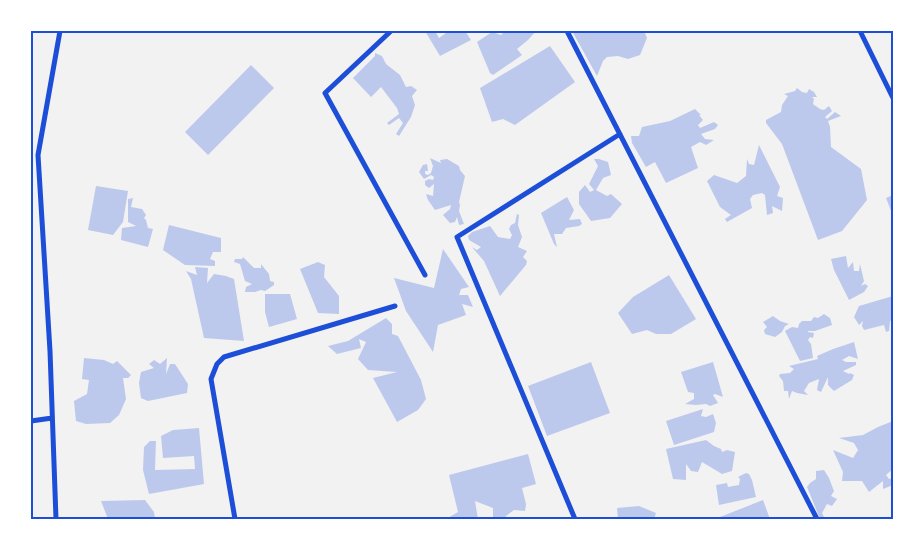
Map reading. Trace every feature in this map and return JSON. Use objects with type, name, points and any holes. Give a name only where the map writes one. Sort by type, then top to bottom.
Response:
[{"type":"street","points":[[56,519],[50,350],[38,155],[60,31]]},
{"type":"street","points":[[391,31],[325,93],[425,275]]},
{"type":"street","points":[[567,31],[817,519]]},
{"type":"street","points":[[860,31],[893,98]]},
{"type":"street","points":[[574,519],[457,237],[620,134]]},
{"type":"street","points":[[235,519],[211,378],[217,364],[224,357],[395,306]]},
{"type":"street","points":[[31,421],[52,418]]},
{"type":"building","points":[[425,31],[435,31],[439,38],[449,31],[465,31],[471,40],[440,56]]},
{"type":"building","points":[[505,31],[536,31],[517,49],[522,55],[493,75],[490,73],[477,42],[492,32],[501,35]]},
{"type":"building","points":[[572,31],[644,31],[647,38],[640,55],[628,59],[618,56],[607,57],[603,61],[597,76]]},
{"type":"building","points":[[550,46],[575,82],[515,125],[503,119],[492,122],[480,88]]},
{"type":"building","points":[[375,53],[382,56],[386,64],[400,75],[406,87],[411,86],[417,90],[412,96],[415,105],[411,117],[399,136],[396,134],[403,123],[399,118],[389,125],[387,123],[399,114],[397,108],[381,87],[371,97],[353,78],[375,56]]},
{"type":"building","points":[[251,65],[274,88],[208,155],[185,132]]},
{"type":"building","points":[[797,88],[802,92],[807,93],[809,89],[814,92],[817,97],[812,97],[814,99],[813,104],[820,109],[824,110],[829,106],[832,111],[825,117],[827,119],[835,112],[841,116],[828,121],[831,147],[861,169],[867,200],[842,231],[818,240],[782,144],[766,123],[766,120],[781,112],[782,105],[788,96],[784,94],[795,91]]},
{"type":"building","points":[[695,109],[703,120],[698,125],[700,128],[714,122],[718,125],[715,129],[701,134],[705,139],[714,140],[706,145],[700,142],[691,147],[698,168],[666,183],[655,162],[646,167],[632,143],[631,136],[639,136],[642,127],[670,121]]},
{"type":"building","points":[[759,145],[780,187],[777,196],[783,198],[782,211],[772,206],[773,213],[767,215],[765,195],[762,193],[753,195],[750,199],[752,208],[727,222],[725,219],[731,215],[720,207],[707,181],[714,175],[737,183],[746,176],[747,159],[749,164],[754,165]]},
{"type":"building","points":[[430,158],[441,163],[440,160],[447,159],[459,166],[465,176],[459,202],[459,211],[464,224],[459,225],[457,217],[455,222],[450,223],[443,215],[450,209],[451,205],[435,210],[428,200],[426,194],[433,196],[434,184],[429,188],[425,185],[425,181],[433,180],[434,177],[431,175],[424,179],[419,172],[423,165],[427,164],[428,171],[425,171],[425,174],[431,173],[433,166]]},
{"type":"building","points":[[594,159],[608,162],[611,175],[603,178],[596,190],[607,196],[611,194],[622,204],[610,218],[591,221],[579,204],[579,192],[585,185],[590,192],[594,190],[589,184],[598,166]]},
{"type":"building","points":[[96,186],[128,191],[123,222],[113,235],[88,230]]},
{"type":"building","points":[[893,195],[893,216],[886,198]]},
{"type":"building","points":[[567,197],[574,210],[569,220],[580,219],[582,224],[566,228],[562,234],[554,234],[557,247],[541,213]]},
{"type":"building","points":[[133,198],[131,207],[142,209],[146,215],[144,218],[148,228],[153,229],[148,247],[121,240],[122,228],[136,226],[128,222],[128,199]]},
{"type":"building","points":[[517,214],[519,215],[518,225],[522,237],[518,247],[527,251],[523,257],[527,261],[526,265],[500,296],[484,261],[472,247],[477,250],[481,247],[469,240],[468,236],[472,232],[490,226],[498,237],[510,239],[512,235],[509,229],[515,223]]},
{"type":"building","points":[[169,225],[221,238],[221,252],[213,252],[210,259],[215,261],[215,266],[185,265],[163,250]]},
{"type":"building","points":[[443,249],[469,287],[461,289],[459,295],[468,295],[473,307],[462,304],[466,315],[438,325],[433,352],[406,311],[394,278],[434,288]]},
{"type":"building","points":[[846,256],[848,268],[853,262],[854,271],[859,271],[860,264],[864,281],[861,286],[865,284],[868,286],[864,292],[849,300],[834,270],[831,259]]},
{"type":"building","points":[[243,257],[254,268],[261,268],[261,264],[269,274],[270,281],[274,282],[274,285],[265,291],[245,292],[246,287],[252,284],[245,281],[240,264],[234,262],[235,259],[242,259]]},
{"type":"building","points":[[318,262],[325,265],[324,277],[339,296],[339,314],[318,313],[300,269]]},
{"type":"building","points":[[195,267],[208,268],[207,283],[214,274],[234,279],[244,341],[204,338],[191,279],[186,271],[197,275]]},
{"type":"building","points":[[669,275],[696,319],[671,334],[656,334],[647,330],[632,334],[618,313],[633,297]]},
{"type":"building","points":[[265,294],[290,294],[297,319],[269,327],[265,312]]},
{"type":"building","points":[[893,296],[893,320],[890,321],[889,331],[886,332],[884,325],[864,330],[862,326],[863,321],[859,325],[854,317],[859,306]]},
{"type":"building","points":[[824,314],[830,318],[832,325],[815,331],[808,331],[814,333],[813,338],[810,337],[808,340],[811,344],[813,358],[800,361],[785,331],[792,327],[798,328],[802,321],[811,321],[814,317],[818,318]]},
{"type":"building","points":[[773,316],[789,324],[775,337],[765,334],[764,330],[767,327],[763,322]]},
{"type":"building","points":[[386,318],[392,324],[392,334],[398,336],[421,380],[426,399],[418,410],[397,422],[373,378],[397,372],[368,370],[358,359],[366,342],[359,339],[361,348],[337,354],[328,346],[348,341]]},
{"type":"building","points":[[854,342],[858,359],[849,356],[842,360],[856,362],[856,365],[843,371],[854,375],[852,380],[834,391],[828,385],[828,377],[821,392],[817,390],[819,379],[809,383],[804,391],[808,395],[792,391],[789,399],[788,391],[784,391],[783,381],[779,376],[780,374],[790,373],[794,369],[789,366],[818,359],[817,356]]},
{"type":"building","points":[[84,358],[104,360],[113,364],[117,361],[131,375],[128,378],[123,378],[126,399],[119,415],[110,423],[86,424],[76,421],[74,401],[87,394],[89,380],[82,379]]},
{"type":"building","points":[[167,358],[166,374],[170,364],[175,364],[188,384],[187,393],[148,401],[141,398],[139,383],[141,372],[154,368],[149,364],[154,360],[160,364]]},
{"type":"building","points":[[591,362],[610,413],[547,436],[528,386]]},
{"type":"building","points":[[713,362],[723,397],[713,395],[718,403],[710,406],[706,404],[685,404],[694,399],[694,393],[688,392],[681,372]]},
{"type":"building","points":[[703,409],[701,416],[706,417],[713,414],[716,423],[714,432],[674,445],[666,421]]},
{"type":"building","points":[[893,421],[893,469],[886,475],[889,479],[893,478],[893,485],[883,489],[883,481],[869,492],[862,481],[842,481],[843,472],[833,450],[853,458],[858,450],[854,443],[839,438],[863,435]]},
{"type":"building","points":[[199,428],[204,484],[149,494],[143,470],[144,447],[150,441],[156,441],[155,470],[195,469],[194,456],[163,458],[161,436],[173,430]]},
{"type":"building","points":[[706,440],[721,449],[722,452],[727,450],[735,452],[732,471],[722,474],[702,462],[698,472],[691,471],[686,464],[686,480],[673,479],[666,449]]},
{"type":"building","points":[[528,454],[536,484],[522,488],[526,504],[525,511],[514,510],[505,519],[493,519],[493,508],[475,501],[478,519],[446,519],[458,512],[449,475]]},
{"type":"building","points":[[824,470],[834,491],[831,496],[837,499],[832,506],[827,504],[822,513],[825,519],[820,519],[807,487],[816,479],[816,471]]},
{"type":"building","points":[[746,473],[749,474],[752,480],[756,497],[719,505],[716,485],[727,483],[728,487],[739,485],[740,479],[738,477]]},
{"type":"building","points":[[145,500],[154,512],[155,519],[108,519],[101,501]]},
{"type":"building","points":[[763,500],[770,519],[715,519]]},
{"type":"building","points":[[639,506],[656,513],[654,519],[618,519],[617,508]]}]
